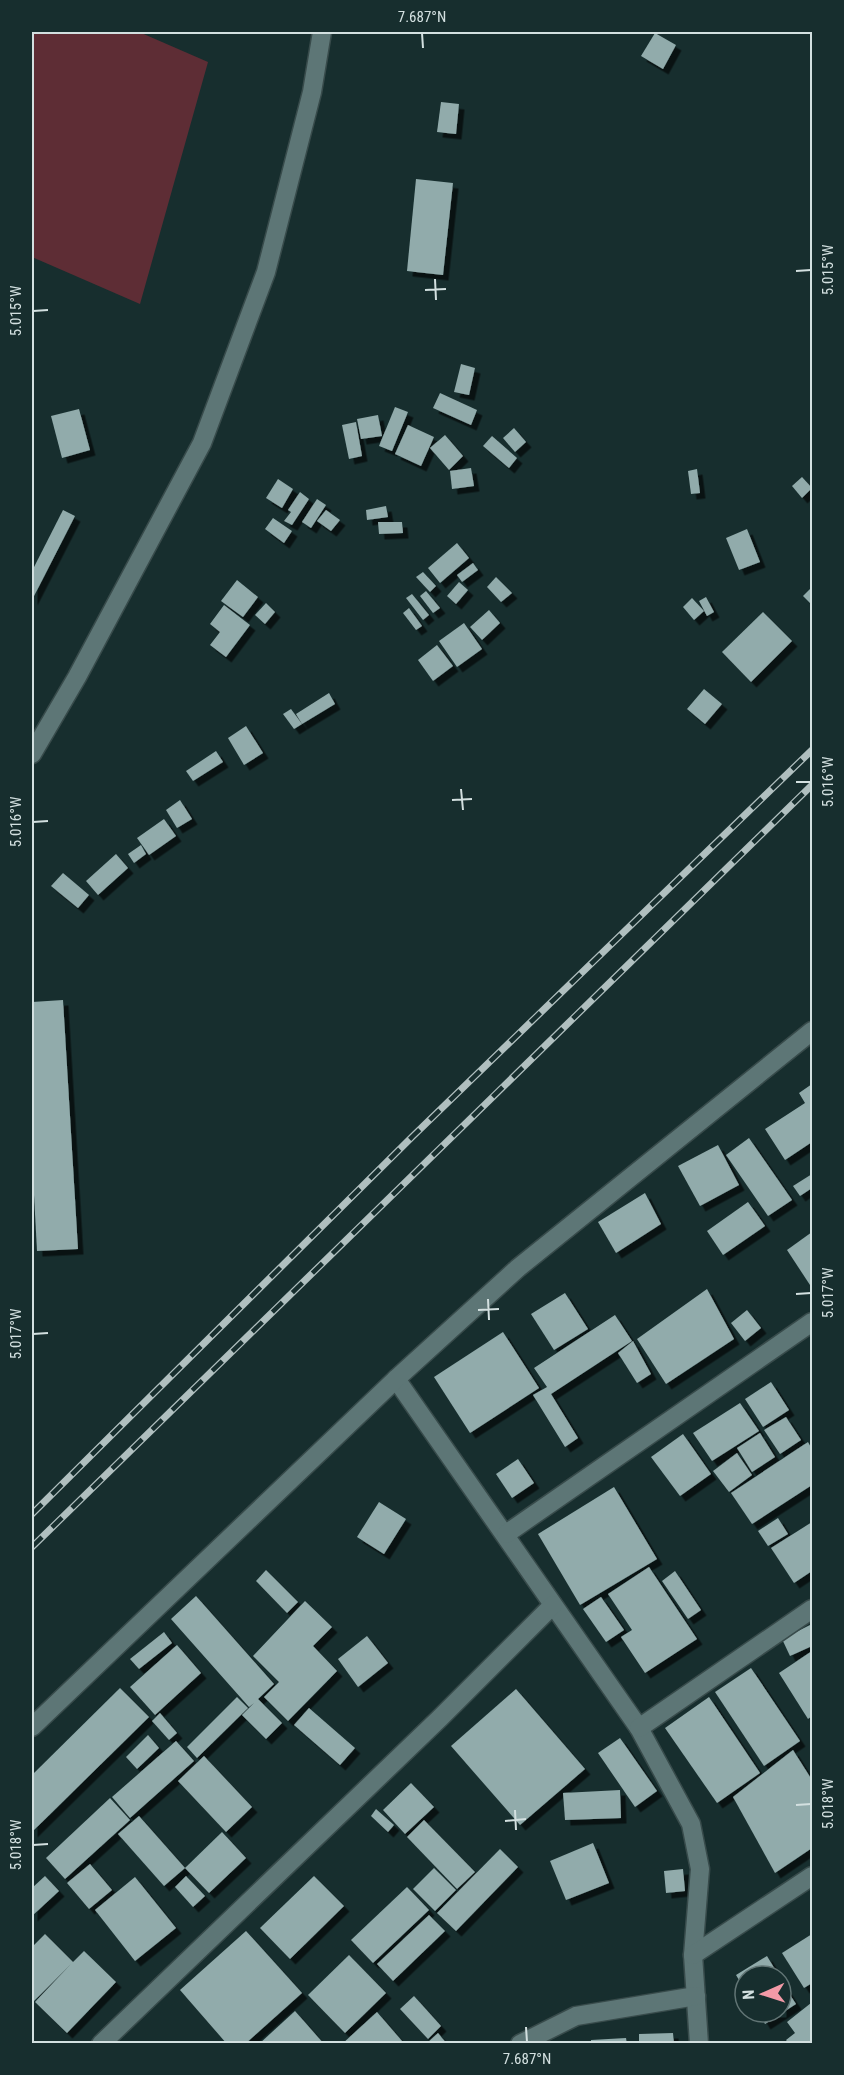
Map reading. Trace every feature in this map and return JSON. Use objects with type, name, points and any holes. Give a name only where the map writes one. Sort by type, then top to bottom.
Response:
[{"type":"street","points":[[32,754],[77,677],[202,443],[266,272],[312,92],[322,32]]},
{"type":"street","points":[[32,1727],[396,1379],[518,1268],[813,1031]]},
{"type":"street","points":[[506,1534],[813,1322]]},
{"type":"street","points":[[396,1379],[639,1728],[691,1824],[700,1869],[693,1955],[699,2043]]},
{"type":"street","points":[[101,2043],[440,1718],[553,1605]]},
{"type":"street","points":[[639,1728],[813,1609]]},
{"type":"street","points":[[693,1955],[813,1876]]},
{"type":"street","points":[[520,2043],[576,2016],[696,1996]]},
{"type":"shaded area","points":[[32,32],[139,32],[208,62],[140,304],[32,257]]},
{"type":"building","points":[[655,33],[676,45],[663,69],[641,56]]},
{"type":"building","points":[[441,102],[459,104],[456,134],[437,132]]},
{"type":"building","points":[[416,179],[453,183],[443,275],[407,271]]},
{"type":"building","points":[[461,364],[475,368],[469,395],[454,392]]},
{"type":"building","points":[[440,393],[477,410],[471,425],[433,408]]},
{"type":"building","points":[[395,407],[408,412],[392,451],[379,446]]},
{"type":"building","points":[[79,409],[90,450],[62,458],[51,416]]},
{"type":"building","points":[[378,415],[382,436],[361,439],[357,419]]},
{"type":"building","points":[[356,422],[362,456],[349,459],[342,425]]},
{"type":"building","points":[[408,425],[434,437],[421,466],[395,454]]},
{"type":"building","points":[[514,428],[526,442],[515,452],[503,438]]},
{"type":"building","points":[[445,435],[463,456],[449,470],[430,448]]},
{"type":"building","points":[[492,436],[517,458],[509,468],[483,446]]},
{"type":"building","points":[[471,468],[474,486],[452,489],[450,471]]},
{"type":"building","points":[[697,469],[700,493],[691,494],[688,471]]},
{"type":"building","points":[[802,477],[812,488],[802,498],[792,486]]},
{"type":"building","points":[[278,479],[293,489],[282,508],[266,498]]},
{"type":"building","points":[[300,492],[309,499],[292,525],[284,521],[291,512],[288,510]]},
{"type":"building","points":[[317,499],[326,505],[311,528],[302,522]]},
{"type":"building","points":[[386,506],[388,517],[367,520],[366,510]]},
{"type":"building","points":[[63,510],[75,516],[32,600],[32,571]]},
{"type":"building","points":[[326,510],[340,520],[331,531],[317,521]]},
{"type":"building","points":[[273,518],[292,531],[284,543],[265,529]]},
{"type":"building","points":[[378,522],[402,522],[403,533],[379,534]]},
{"type":"building","points":[[747,529],[760,562],[739,570],[726,538]]},
{"type":"building","points":[[457,543],[469,558],[440,583],[428,568]]},
{"type":"building","points":[[473,563],[478,570],[462,582],[457,575]]},
{"type":"building","points":[[423,572],[436,586],[430,592],[416,577]]},
{"type":"building","points":[[496,577],[512,593],[501,602],[487,587]]},
{"type":"building","points":[[237,580],[258,597],[243,617],[221,601]]},
{"type":"building","points":[[459,582],[468,590],[456,604],[447,596]]},
{"type":"building","points":[[812,587],[812,605],[803,596]]},
{"type":"building","points":[[426,591],[440,608],[433,613],[420,596]]},
{"type":"building","points":[[412,594],[429,615],[423,620],[406,598]]},
{"type":"building","points":[[706,597],[714,612],[707,616],[699,601]]},
{"type":"building","points":[[692,598],[704,611],[694,620],[683,607]]},
{"type":"building","points":[[266,603],[275,612],[265,624],[255,615]]},
{"type":"building","points":[[224,605],[250,625],[226,657],[210,645],[220,632],[210,624]]},
{"type":"building","points":[[409,608],[422,626],[416,630],[403,613]]},
{"type":"building","points":[[489,610],[500,623],[482,640],[470,627]]},
{"type":"building","points":[[763,612],[792,641],[751,682],[722,652]]},
{"type":"building","points":[[464,623],[482,649],[457,667],[439,641]]},
{"type":"building","points":[[437,645],[453,666],[433,681],[418,660]]},
{"type":"building","points":[[704,689],[722,704],[705,724],[687,709]]},
{"type":"building","points":[[329,693],[335,704],[302,724],[296,714]]},
{"type":"building","points":[[291,709],[302,724],[294,729],[283,714]]},
{"type":"building","points":[[246,726],[263,753],[244,765],[228,738]]},
{"type":"building","points":[[216,751],[223,762],[193,781],[186,771]]},
{"type":"building","points":[[180,800],[192,819],[177,828],[166,810]]},
{"type":"building","points":[[164,819],[176,836],[149,855],[137,838]]},
{"type":"building","points":[[141,845],[146,854],[134,863],[128,854]]},
{"type":"building","points":[[116,854],[128,868],[98,895],[86,881]]},
{"type":"building","points":[[63,873],[89,895],[78,908],[51,886]]},
{"type":"building","points":[[63,1000],[78,1249],[37,1251],[32,1157],[32,1002]]},
{"type":"building","points":[[812,1084],[812,1142],[785,1160],[765,1129],[805,1103],[799,1093]]},
{"type":"building","points":[[749,1138],[792,1200],[768,1216],[726,1155]]},
{"type":"building","points":[[718,1145],[739,1185],[700,1206],[678,1166]]},
{"type":"building","points":[[812,1174],[812,1188],[800,1196],[793,1186]]},
{"type":"building","points":[[645,1193],[661,1224],[616,1253],[598,1222]]},
{"type":"building","points":[[748,1202],[765,1226],[723,1255],[707,1231]]},
{"type":"building","points":[[812,1232],[812,1283],[810,1285],[787,1250]]},
{"type":"building","points":[[707,1289],[734,1339],[666,1384],[637,1339]]},
{"type":"building","points":[[565,1293],[588,1329],[554,1350],[531,1314]]},
{"type":"building","points":[[747,1310],[761,1328],[745,1341],[731,1323]]},
{"type":"building","points":[[615,1315],[632,1341],[551,1394],[578,1438],[565,1447],[533,1395],[547,1387],[534,1368]]},
{"type":"building","points":[[503,1332],[539,1388],[470,1433],[434,1377]]},
{"type":"building","points":[[633,1341],[651,1374],[637,1383],[618,1353]]},
{"type":"building","points":[[771,1382],[789,1410],[763,1427],[745,1399]]},
{"type":"building","points":[[740,1403],[759,1431],[712,1461],[693,1433]]},
{"type":"building","points":[[786,1417],[801,1440],[780,1454],[764,1430]]},
{"type":"building","points":[[760,1433],[775,1457],[752,1472],[737,1448]]},
{"type":"building","points":[[683,1434],[711,1474],[680,1496],[651,1457]]},
{"type":"building","points":[[808,1442],[812,1449],[812,1485],[752,1524],[731,1493]]},
{"type":"building","points":[[737,1453],[752,1475],[729,1492],[713,1471]]},
{"type":"building","points":[[518,1459],[534,1483],[512,1498],[496,1474]]},
{"type":"building","points":[[614,1487],[657,1559],[580,1605],[538,1534]]},
{"type":"building","points":[[379,1502],[406,1519],[384,1554],[357,1537]]},
{"type":"building","points":[[778,1518],[788,1534],[768,1546],[758,1531]]},
{"type":"building","points":[[812,1522],[812,1571],[794,1583],[771,1548]]},
{"type":"building","points":[[649,1567],[697,1639],[645,1673],[621,1637],[632,1630],[608,1594]]},
{"type":"building","points":[[266,1570],[298,1602],[287,1613],[256,1581]]},
{"type":"building","points":[[675,1571],[701,1610],[688,1619],[662,1581]]},
{"type":"building","points":[[196,1596],[274,1684],[258,1699],[282,1723],[266,1739],[242,1715],[254,1703],[249,1707],[171,1619]]},
{"type":"building","points":[[601,1597],[624,1630],[606,1642],[583,1609]]},
{"type":"building","points":[[305,1601],[332,1627],[313,1646],[337,1671],[288,1721],[264,1697],[279,1682],[253,1656]]},
{"type":"building","points":[[812,1624],[812,1646],[790,1656],[782,1639]]},
{"type":"building","points":[[164,1632],[172,1643],[139,1669],[130,1659]]},
{"type":"building","points":[[367,1636],[388,1663],[358,1687],[338,1659]]},
{"type":"building","points":[[177,1645],[201,1673],[155,1715],[130,1687]]},
{"type":"building","points":[[812,1651],[812,1716],[808,1719],[779,1673]]},
{"type":"building","points":[[751,1668],[800,1741],[764,1766],[715,1692]]},
{"type":"building","points":[[120,1688],[149,1717],[32,1832],[32,1775]]},
{"type":"building","points":[[516,1689],[585,1769],[520,1825],[451,1746]]},
{"type":"building","points":[[237,1697],[248,1708],[197,1758],[187,1747]]},
{"type":"building","points":[[709,1697],[760,1773],[717,1803],[665,1728]]},
{"type":"building","points":[[309,1708],[355,1748],[340,1765],[294,1725]]},
{"type":"building","points":[[160,1713],[177,1733],[169,1740],[152,1721]]},
{"type":"building","points":[[148,1735],[159,1748],[137,1769],[126,1757]]},
{"type":"building","points":[[620,1738],[657,1791],[635,1807],[598,1753]]},
{"type":"building","points":[[176,1741],[194,1761],[130,1818],[112,1797]]},
{"type":"building","points":[[793,1750],[812,1780],[812,1848],[775,1873],[733,1797]]},
{"type":"building","points":[[204,1756],[252,1807],[226,1832],[178,1781]]},
{"type":"building","points":[[411,1783],[434,1807],[405,1834],[383,1810]]},
{"type":"building","points":[[620,1790],[621,1818],[565,1820],[563,1793]]},
{"type":"building","points":[[110,1798],[130,1820],[65,1879],[46,1858]]},
{"type":"building","points":[[376,1809],[394,1825],[388,1832],[371,1816]]},
{"type":"building","points":[[139,1816],[185,1868],[164,1886],[118,1834]]},
{"type":"building","points":[[424,1820],[475,1872],[457,1889],[407,1837]]},
{"type":"building","points":[[222,1832],[246,1858],[209,1893],[185,1868]]},
{"type":"building","points":[[593,1843],[609,1883],[566,1900],[550,1861]]},
{"type":"building","points":[[500,1849],[518,1867],[456,1931],[437,1913]]},
{"type":"building","points":[[90,1864],[112,1890],[89,1909],[67,1883]]},
{"type":"building","points":[[434,1868],[456,1890],[435,1911],[413,1889]]},
{"type":"building","points":[[683,1869],[685,1891],[666,1893],[664,1871]]},
{"type":"building","points":[[45,1876],[59,1891],[32,1916],[32,1888]]},
{"type":"building","points":[[186,1876],[205,1896],[193,1907],[175,1887]]},
{"type":"building","points":[[314,1876],[344,1906],[290,1959],[260,1928]]},
{"type":"building","points":[[135,1877],[176,1928],[135,1961],[95,1910]]},
{"type":"building","points":[[407,1887],[429,1910],[373,1963],[351,1940]]},
{"type":"building","points":[[429,1915],[445,1931],[393,1981],[377,1964]]},
{"type":"building","points":[[246,1931],[302,1993],[245,2044],[227,2044],[180,1990]]},
{"type":"building","points":[[45,1934],[73,1962],[84,1951],[116,1982],[67,2033],[35,2002],[71,1964],[34,2001],[32,1998],[32,1947]]},
{"type":"building","points":[[812,1934],[812,1983],[804,1988],[793,1970],[793,1964],[789,1964],[782,1953]]},
{"type":"building","points":[[349,1955],[386,1993],[345,2033],[308,1995]]},
{"type":"building","points":[[767,1956],[772,1964],[754,1964]]},
{"type":"building","points":[[414,1996],[441,2026],[428,2039],[400,2009]]},
{"type":"building","points":[[811,2003],[812,2044],[789,2044],[786,2040],[795,2033],[788,2024],[793,2024],[793,2017]]},
{"type":"building","points":[[295,2011],[324,2044],[259,2044]]},
{"type":"building","points":[[377,2012],[402,2041],[400,2044],[342,2044]]},
{"type":"building","points":[[438,2033],[447,2044],[426,2044]]},
{"type":"building","points":[[673,2033],[674,2044],[639,2044],[639,2034]]},
{"type":"building","points":[[626,2038],[627,2044],[591,2044],[591,2040]]},
{"type":"railway","points":[[32,1514],[413,1136],[812,750]]},
{"type":"railway","points":[[32,1547],[812,785]]}]
